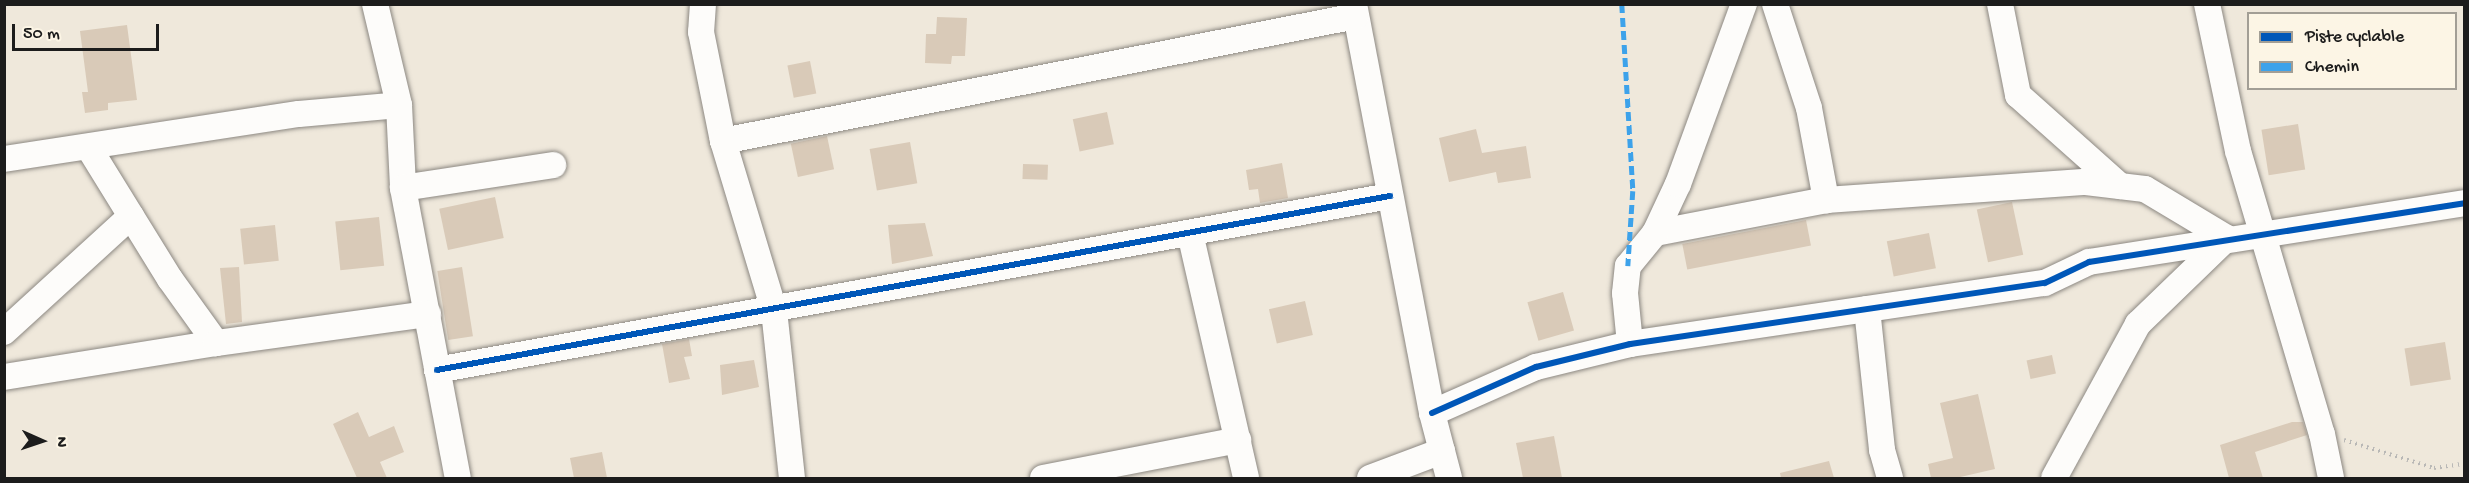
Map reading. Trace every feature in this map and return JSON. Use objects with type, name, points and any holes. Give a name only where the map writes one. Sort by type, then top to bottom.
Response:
[{"type":"street","points":[[375,4],[399,105],[404,188],[458,478]]},
{"type":"street","points":[[703,4],[701,32],[723,141],[774,310],[792,478]]},
{"type":"street","points":[[1630,344],[1625,293],[1628,266],[1655,233],[1678,184],[1744,4]]},
{"type":"street","points":[[1775,4],[1809,108],[1826,200]]},
{"type":"street","points":[[2000,4],[2018,96],[2120,186]]},
{"type":"street","points":[[2212,6],[2238,151],[2322,434],[2331,478]]},
{"type":"street","points":[[723,141],[1355,10],[1432,413],[1449,478]]},
{"type":"street","points":[[4,159],[89,148],[299,114],[399,105]]},
{"type":"street","points":[[89,148],[170,279],[216,343]]},
{"type":"street","points":[[404,188],[553,165]]},
{"type":"street","points":[[1655,233],[1826,200],[2086,182],[2145,189],[2227,238]]},
{"type":"street","points":[[437,370],[1390,196]]},
{"type":"street","points":[[1432,413],[1536,367],[1630,344],[2045,283],[2089,262],[2227,238],[2464,203]]},
{"type":"street","points":[[4,332],[131,216]]},
{"type":"street","points":[[1190,233],[1246,478]]},
{"type":"street","points":[[2054,478],[2109,370],[2138,324],[2227,238]]},
{"type":"street","points":[[1867,309],[1882,450],[1890,478]]},
{"type":"street","points":[[4,377],[216,343],[428,314]]},
{"type":"street","points":[[1043,478],[1238,440]]},
{"type":"street","points":[[1370,478],[1442,451]]},
{"type":"path","points":[[2322,434],[2434,468],[2464,464]]},
{"type":"building","points":[[937,17],[967,18],[965,56],[952,56],[951,64],[925,63],[926,34],[936,34]]},
{"type":"building","points":[[127,25],[137,100],[108,103],[108,110],[85,113],[82,92],[88,92],[80,31]]},
{"type":"building","points":[[810,61],[816,93],[794,98],[787,65]]},
{"type":"building","points":[[1107,112],[1114,144],[1080,152],[1073,119]]},
{"type":"building","points":[[2298,124],[2305,169],[2269,175],[2261,130]]},
{"type":"building","points":[[1476,129],[1482,153],[1526,146],[1531,178],[1498,183],[1496,172],[1449,182],[1439,138]]},
{"type":"building","points":[[827,136],[834,169],[798,177],[791,144]]},
{"type":"building","points":[[910,142],[917,183],[877,190],[870,149]]},
{"type":"building","points":[[1282,163],[1288,198],[1260,203],[1258,189],[1249,190],[1246,170]]},
{"type":"building","points":[[1023,164],[1048,165],[1047,180],[1022,179]]},
{"type":"building","points":[[495,197],[504,238],[448,250],[439,209]]},
{"type":"building","points":[[2012,202],[2023,255],[1988,262],[1977,209]]},
{"type":"building","points":[[379,217],[384,266],[340,270],[335,222]]},
{"type":"building","points":[[1806,220],[1811,246],[1687,270],[1682,244]]},
{"type":"building","points":[[925,223],[933,256],[892,264],[888,225]]},
{"type":"building","points":[[275,225],[279,261],[244,264],[240,229]]},
{"type":"building","points":[[1929,233],[1936,268],[1894,277],[1887,241]]},
{"type":"building","points":[[239,267],[242,322],[226,324],[220,268]]},
{"type":"building","points":[[462,267],[473,336],[448,340],[437,271]]},
{"type":"building","points":[[1563,292],[1574,330],[1538,341],[1527,302]]},
{"type":"building","points":[[1305,301],[1313,335],[1277,343],[1269,309]]},
{"type":"building","points":[[689,339],[692,356],[684,357],[690,379],[669,383],[662,344]]},
{"type":"building","points":[[2445,342],[2451,380],[2410,386],[2405,348]]},
{"type":"building","points":[[2052,355],[2056,374],[2031,379],[2027,360]]},
{"type":"building","points":[[754,360],[759,387],[722,395],[720,365]]},
{"type":"building","points":[[1978,394],[1995,469],[1956,478],[1931,478],[1928,464],[1953,458],[1940,403]]},
{"type":"building","points":[[358,412],[369,437],[394,426],[404,452],[380,462],[387,478],[357,478],[333,424]]},
{"type":"building","points":[[2292,422],[2303,422],[2307,435],[2255,452],[2263,478],[2229,478],[2220,445]]},
{"type":"building","points":[[1554,436],[1562,478],[1523,478],[1516,443]]},
{"type":"building","points":[[602,452],[607,478],[574,478],[570,458]]},
{"type":"building","points":[[1829,461],[1834,478],[1781,478],[1780,473]]},
{"type":"marked path","points":[[1622,4],[1633,191],[1628,266]]},
{"type":"cycle path","points":[[437,370],[1390,196]]},
{"type":"cycle path","points":[[1432,413],[1536,367],[1630,344],[2045,283],[2089,262],[2464,203]]}]
